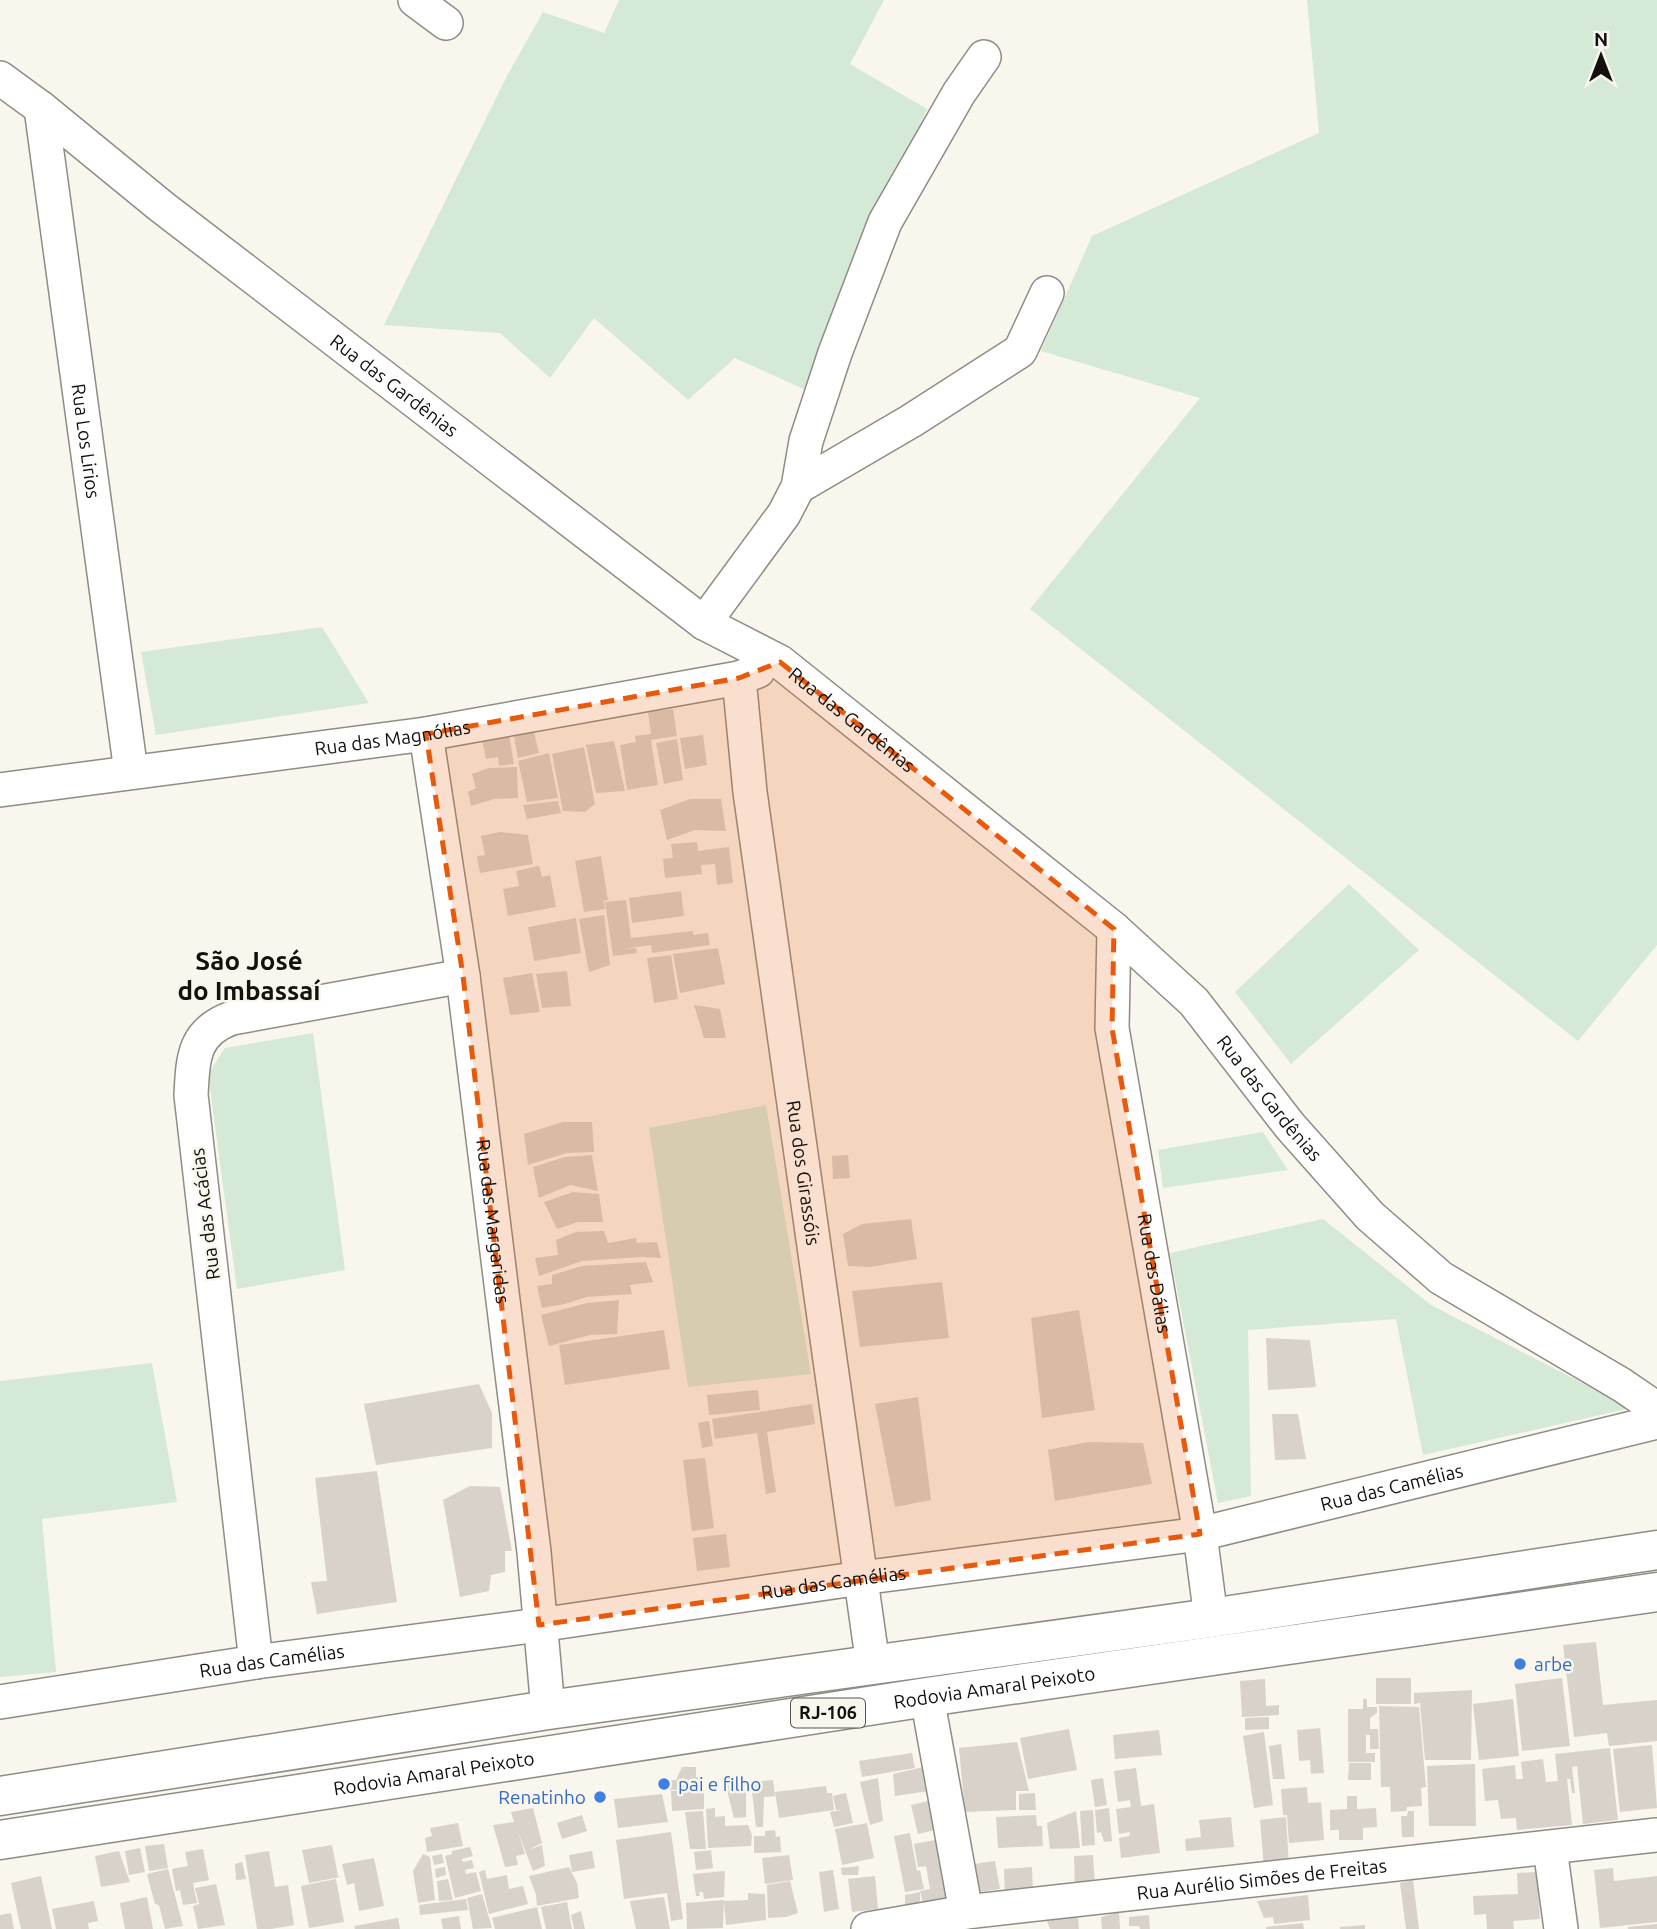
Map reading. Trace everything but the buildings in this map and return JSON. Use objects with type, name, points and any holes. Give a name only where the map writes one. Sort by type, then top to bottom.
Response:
[{"type":"highway","name":"Rodovia Amaral Peixoto","points":[[3,1794],[548,1710],[1211,1618],[1657,1550]]},
{"type":"highway","name":"Rodovia Amaral Peixoto","points":[[0,1840],[927,1697],[1657,1592]]},
{"type":"street","points":[[415,0],[446,23]]},
{"type":"street","points":[[704,623],[784,514],[798,487],[806,441],[835,353],[885,222],[958,93],[984,57]]},
{"type":"street","name":"Rua das Gardênias","points":[[0,78],[162,207],[704,623],[780,662],[1114,929],[1194,1002],[1290,1126],[1370,1216],[1441,1278],[1622,1385],[1657,1409]]},
{"type":"street","name":"Rua Los Lirios","points":[[41,108],[131,772]]},
{"type":"street","points":[[798,487],[911,421],[1020,351],[1047,293]]},
{"type":"street","name":"Rua das Magnólias","points":[[0,790],[426,734],[739,678],[780,662]]},
{"type":"street","name":"Rua dos Girassóis","points":[[739,678],[750,792],[873,1665]]},
{"type":"street","name":"Rua das Margaridas","points":[[426,734],[463,976],[534,1552],[548,1710]]},
{"type":"street","name":"Rua das Dálias","points":[[1114,929],[1112,1028],[1200,1534],[1211,1618]]},
{"type":"street","name":"Rua das Acácias","points":[[257,1662],[191,1096],[196,1049],[206,1033],[218,1023],[232,1018],[463,976]]},
{"type":"street","name":"Rua das Camélias","points":[[0,1702],[257,1662],[1200,1534],[1657,1422]]},
{"type":"street","points":[[927,1697],[966,1912]]},
{"type":"street","name":"Rua Aurélio Simões de Freitas","points":[[869,1929],[966,1912],[1657,1835]]},
{"type":"street","points":[[1550,1847],[1561,1929]]},
{"type":"highlighted area","points":[[780,662],[1114,929],[1112,1028],[1200,1534],[539,1625],[463,976],[426,734],[739,678]]},
{"type":"green space","points":[[619,0],[884,0],[850,64],[927,109],[804,389],[735,358],[688,400],[594,318],[550,378],[500,333],[384,325],[507,76],[543,12],[604,33]]},
{"type":"green space","points":[[1307,0],[1657,0],[1657,945],[1578,1041],[1030,609],[1200,398],[1041,351],[1092,236],[1319,133]]},
{"type":"green space","points":[[322,627],[369,703],[156,735],[141,652]]},
{"type":"green space","points":[[1349,884],[1419,950],[1291,1064],[1235,992]]},
{"type":"green space","points":[[313,1033],[345,1270],[237,1289],[208,1074],[225,1048]]},
{"type":"green space","points":[[766,1105],[811,1374],[688,1387],[649,1128]]},
{"type":"green space","points":[[1263,1132],[1288,1170],[1163,1188],[1158,1150]]},
{"type":"green space","points":[[1323,1219],[1431,1305],[1631,1408],[1423,1455],[1396,1319],[1248,1330],[1251,1496],[1218,1503],[1170,1253]]},
{"type":"green space","points":[[152,1363],[177,1502],[42,1519],[56,1672],[0,1677],[0,1381]]},
{"type":"place","name":"arbe","points":[[1520,1664]]},
{"type":"place","name":"pai e filho","points":[[664,1784]]},
{"type":"place","name":"Renatinho","points":[[600,1797]]},
{"type":"district","name":"São José do Imbassaí","points":[[249,976]]}]
